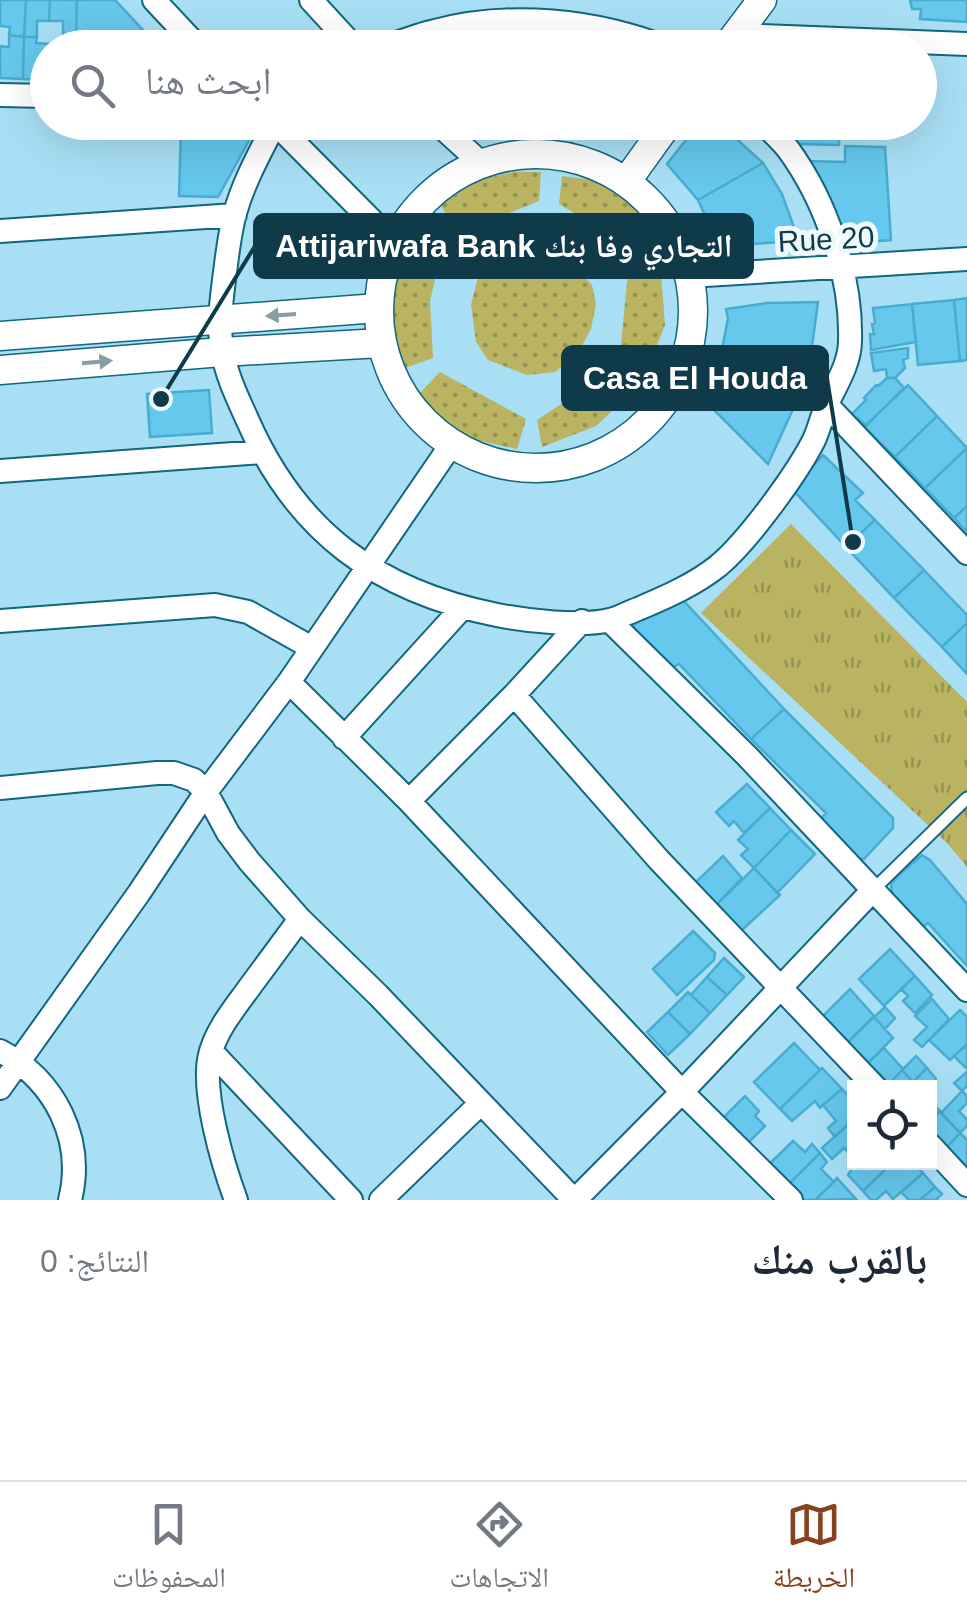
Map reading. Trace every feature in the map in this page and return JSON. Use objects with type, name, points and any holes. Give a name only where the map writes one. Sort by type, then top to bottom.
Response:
[{"type":"street","points":[[154,0],[182,30]]},
{"type":"street","points":[[311,0],[338,30]]},
{"type":"street","points":[[739,30],[762,0]]},
{"type":"street","points":[[438,30],[560,11],[613,30]]},
{"type":"street","points":[[937,44],[967,44]]},
{"type":"street","points":[[0,95],[30,96]]},
{"type":"street","points":[[266,140],[235,215],[219,319],[222,352],[261,452],[307,514],[368,568],[463,607],[545,622],[609,620],[678,591],[721,563],[785,484],[814,439],[851,344],[835,242],[821,206],[780,140]]},
{"type":"street","points":[[291,140],[394,243]]},
{"type":"street","points":[[456,140],[481,163]]},
{"type":"street","points":[[626,182],[657,140]]},
{"type":"street","points":[[518,154],[556,154],[592,164],[626,182],[666,223],[689,276],[693,310],[689,343],[679,375],[662,404],[639,430],[612,449],[580,462],[548,468],[514,468],[481,460],[451,444],[419,417],[395,382],[381,342],[378,308],[394,243],[416,209],[445,182],[481,163],[518,154]]},
{"type":"street","points":[[0,232],[235,215]]},
{"type":"street","name":"Rue 20","points":[[689,276],[967,260]]},
{"type":"street","points":[[0,336],[378,308]]},
{"type":"street","points":[[0,370],[381,342]]},
{"type":"street","points":[[827,406],[967,554]]},
{"type":"street","points":[[0,1088],[9,1056],[139,893],[451,444]]},
{"type":"street","points":[[0,472],[261,452]]},
{"type":"street","points":[[0,621],[215,605],[248,612],[312,648]]},
{"type":"street","points":[[344,738],[463,607]]},
{"type":"street","points":[[609,620],[746,756],[967,990]]},
{"type":"street","points":[[409,802],[582,621]]},
{"type":"street","points":[[289,682],[790,1200]]},
{"type":"street","points":[[514,695],[659,860],[869,1080]]},
{"type":"street","points":[[0,788],[157,773],[174,773],[194,780],[206,792],[228,834],[300,918],[575,1200],[872,890]]},
{"type":"street","points":[[236,1200],[208,1086],[210,1051],[230,1015],[300,918]]},
{"type":"street","points":[[210,1051],[351,1200]]},
{"type":"street","points":[[9,1056],[44,1084],[63,1114],[73,1148],[70,1200]]},
{"type":"street","points":[[382,1200],[480,1104]]},
{"type":"street","points":[[937,1153],[967,1185]]},
{"type":"lane","points":[[872,890],[967,798]]},
{"type":"green space","points":[[514,172],[541,172],[539,201],[459,233],[441,206],[475,183]]},
{"type":"green space","points":[[562,176],[615,183],[648,224],[620,240],[559,204]]},
{"type":"green space","points":[[422,221],[444,240],[430,301],[433,358],[402,369],[390,342],[385,303],[396,255]]},
{"type":"green space","points":[[530,247],[560,252],[592,285],[596,304],[591,329],[578,353],[555,372],[527,375],[488,360],[476,342],[471,305],[477,281],[496,257]]},
{"type":"green space","points":[[659,248],[665,325],[641,384],[596,426],[542,447],[537,420],[619,366],[629,261]]},
{"type":"green space","points":[[440,372],[526,419],[517,449],[452,435],[431,423],[419,394]]},
{"type":"green space","points":[[791,524],[967,702],[967,867],[947,843],[701,613]]},
{"type":"building","points":[[0,0],[26,0],[24,37],[9,35],[10,27],[0,26]]},
{"type":"building","points":[[26,0],[50,0],[49,21],[37,21],[37,30],[30,30],[30,37],[24,37]]},
{"type":"building","points":[[50,0],[77,0],[76,30],[63,30],[63,21],[49,21]]},
{"type":"building","points":[[77,0],[115,0],[142,29],[141,30],[76,30]]},
{"type":"building","points":[[910,0],[967,0],[967,22],[920,19],[921,9],[912,9]]},
{"type":"building","points":[[9,35],[24,37],[23,79],[0,78],[0,46],[9,47]]},
{"type":"building","points":[[24,37],[30,37],[30,79],[23,79]]},
{"type":"building","points":[[181,140],[249,140],[218,197],[179,196]]},
{"type":"building","points":[[686,140],[738,140],[763,163],[698,200],[667,164]]},
{"type":"building","points":[[794,140],[839,140],[839,145],[798,144]]},
{"type":"building","points":[[845,146],[885,147],[891,240],[841,244],[808,161],[845,162]]},
{"type":"building","points":[[763,163],[782,194],[799,241],[719,246],[698,200]]},
{"type":"building","points":[[967,298],[967,360],[960,361],[954,300]]},
{"type":"building","points":[[954,300],[960,361],[918,365],[912,304]]},
{"type":"building","points":[[818,302],[810,361],[799,396],[768,464],[704,400],[719,365],[728,318],[726,309]]},
{"type":"building","points":[[912,304],[916,342],[871,350],[873,308]]},
{"type":"building","points":[[908,348],[908,358],[903,360],[905,368],[895,378],[887,378],[886,369],[874,371],[871,353]]},
{"type":"building","points":[[895,378],[904,388],[866,426],[858,418],[856,421],[851,415],[876,385]]},
{"type":"building","points":[[908,385],[937,416],[895,457],[864,427]]},
{"type":"building","points":[[209,390],[212,433],[150,437],[147,394]]},
{"type":"building","points":[[937,416],[967,448],[925,488],[895,457]]},
{"type":"building","points":[[967,448],[967,506],[954,518],[925,488]]},
{"type":"building","points":[[823,455],[863,493],[855,500],[875,520],[846,547],[792,489]]},
{"type":"building","points":[[967,506],[967,532],[954,518]]},
{"type":"building","points":[[875,520],[924,570],[894,598],[846,547]]},
{"type":"building","points":[[924,570],[967,615],[967,623],[942,647],[894,598]]},
{"type":"building","points":[[683,600],[784,709],[751,739],[679,664],[671,668],[631,628],[655,607]]},
{"type":"building","points":[[967,623],[967,674],[942,647]]},
{"type":"building","points":[[784,709],[893,818],[893,828],[864,859],[854,858],[819,821],[826,813],[751,739]]},
{"type":"building","points":[[747,784],[770,808],[744,833],[734,821],[729,826],[716,812]]},
{"type":"building","points":[[770,808],[791,830],[754,868],[741,855],[748,849],[738,840]]},
{"type":"building","points":[[791,830],[815,854],[777,893],[754,868]]},
{"type":"building","points":[[922,855],[967,904],[967,966],[928,923],[920,929],[892,894],[891,884]]},
{"type":"building","points":[[723,856],[742,878],[716,905],[695,883]]},
{"type":"building","points":[[754,868],[780,895],[741,931],[716,905]]},
{"type":"building","points":[[693,931],[715,953],[714,960],[677,995],[653,969]]},
{"type":"building","points":[[890,949],[915,976],[884,1006],[859,979]]},
{"type":"building","points":[[724,958],[744,977],[727,995],[707,977]]},
{"type":"building","points":[[915,976],[932,995],[915,1013],[903,1001],[908,996],[901,989]]},
{"type":"building","points":[[707,977],[727,995],[710,1013],[691,995]]},
{"type":"building","points":[[850,989],[874,1016],[846,1044],[821,1018]]},
{"type":"building","points":[[688,992],[710,1013],[690,1034],[668,1012]]},
{"type":"building","points":[[932,999],[949,1019],[922,1047],[914,1040],[927,1027],[915,1016]]},
{"type":"building","points":[[885,1007],[895,1018],[885,1029],[874,1017]]},
{"type":"building","points":[[960,1010],[967,1017],[967,1044],[950,1060],[929,1040]]},
{"type":"building","points":[[668,1012],[690,1034],[668,1055],[647,1032]]},
{"type":"building","points":[[874,1017],[893,1038],[866,1065],[846,1044]]},
{"type":"building","points":[[794,1043],[820,1070],[780,1109],[754,1082]]},
{"type":"building","points":[[967,1044],[967,1069],[954,1056]]},
{"type":"building","points":[[884,1048],[903,1069],[893,1080],[881,1080],[866,1065]]},
{"type":"building","points":[[916,1056],[927,1068],[915,1080],[902,1070]]},
{"type":"building","points":[[822,1068],[842,1089],[820,1108],[815,1101],[792,1121],[780,1109]]},
{"type":"building","points":[[927,1068],[936,1079],[935,1080],[915,1080]]},
{"type":"building","points":[[902,1070],[911,1080],[893,1080]]},
{"type":"building","points":[[967,1072],[967,1086],[962,1091],[954,1083]]},
{"type":"building","points":[[842,1089],[847,1094],[847,1126],[835,1137],[828,1128],[836,1121],[823,1105]]},
{"type":"building","points":[[962,1091],[967,1103],[959,1111],[967,1126],[960,1133],[941,1113]]},
{"type":"building","points":[[745,1096],[759,1111],[755,1116],[765,1126],[747,1144],[722,1119]]},
{"type":"building","points":[[940,1111],[960,1133],[945,1149],[937,1140]]},
{"type":"building","points":[[847,1125],[847,1151],[844,1148],[832,1159],[822,1148]]},
{"type":"building","points":[[960,1133],[967,1140],[967,1170],[945,1149]]},
{"type":"building","points":[[793,1141],[805,1152],[812,1144],[820,1153],[788,1185],[768,1165]]},
{"type":"building","points":[[820,1153],[827,1162],[821,1169],[834,1182],[815,1200],[802,1200],[788,1185]]},
{"type":"building","points":[[851,1170],[885,1170],[863,1191],[848,1175]]},
{"type":"building","points":[[885,1170],[923,1173],[893,1199],[886,1191],[871,1200],[863,1191]]},
{"type":"building","points":[[923,1173],[935,1187],[920,1200],[909,1200],[901,1192]]},
{"type":"building","points":[[837,1178],[856,1199],[815,1200],[834,1182]]},
{"type":"building","points":[[935,1187],[942,1194],[936,1200],[920,1200]]},
{"type":"place","name":"Attijariwafa Bank التجاري وفا بنك","points":[[161,399]]},
{"type":"place","name":"Casa El Houda","points":[[853,542]]}]
